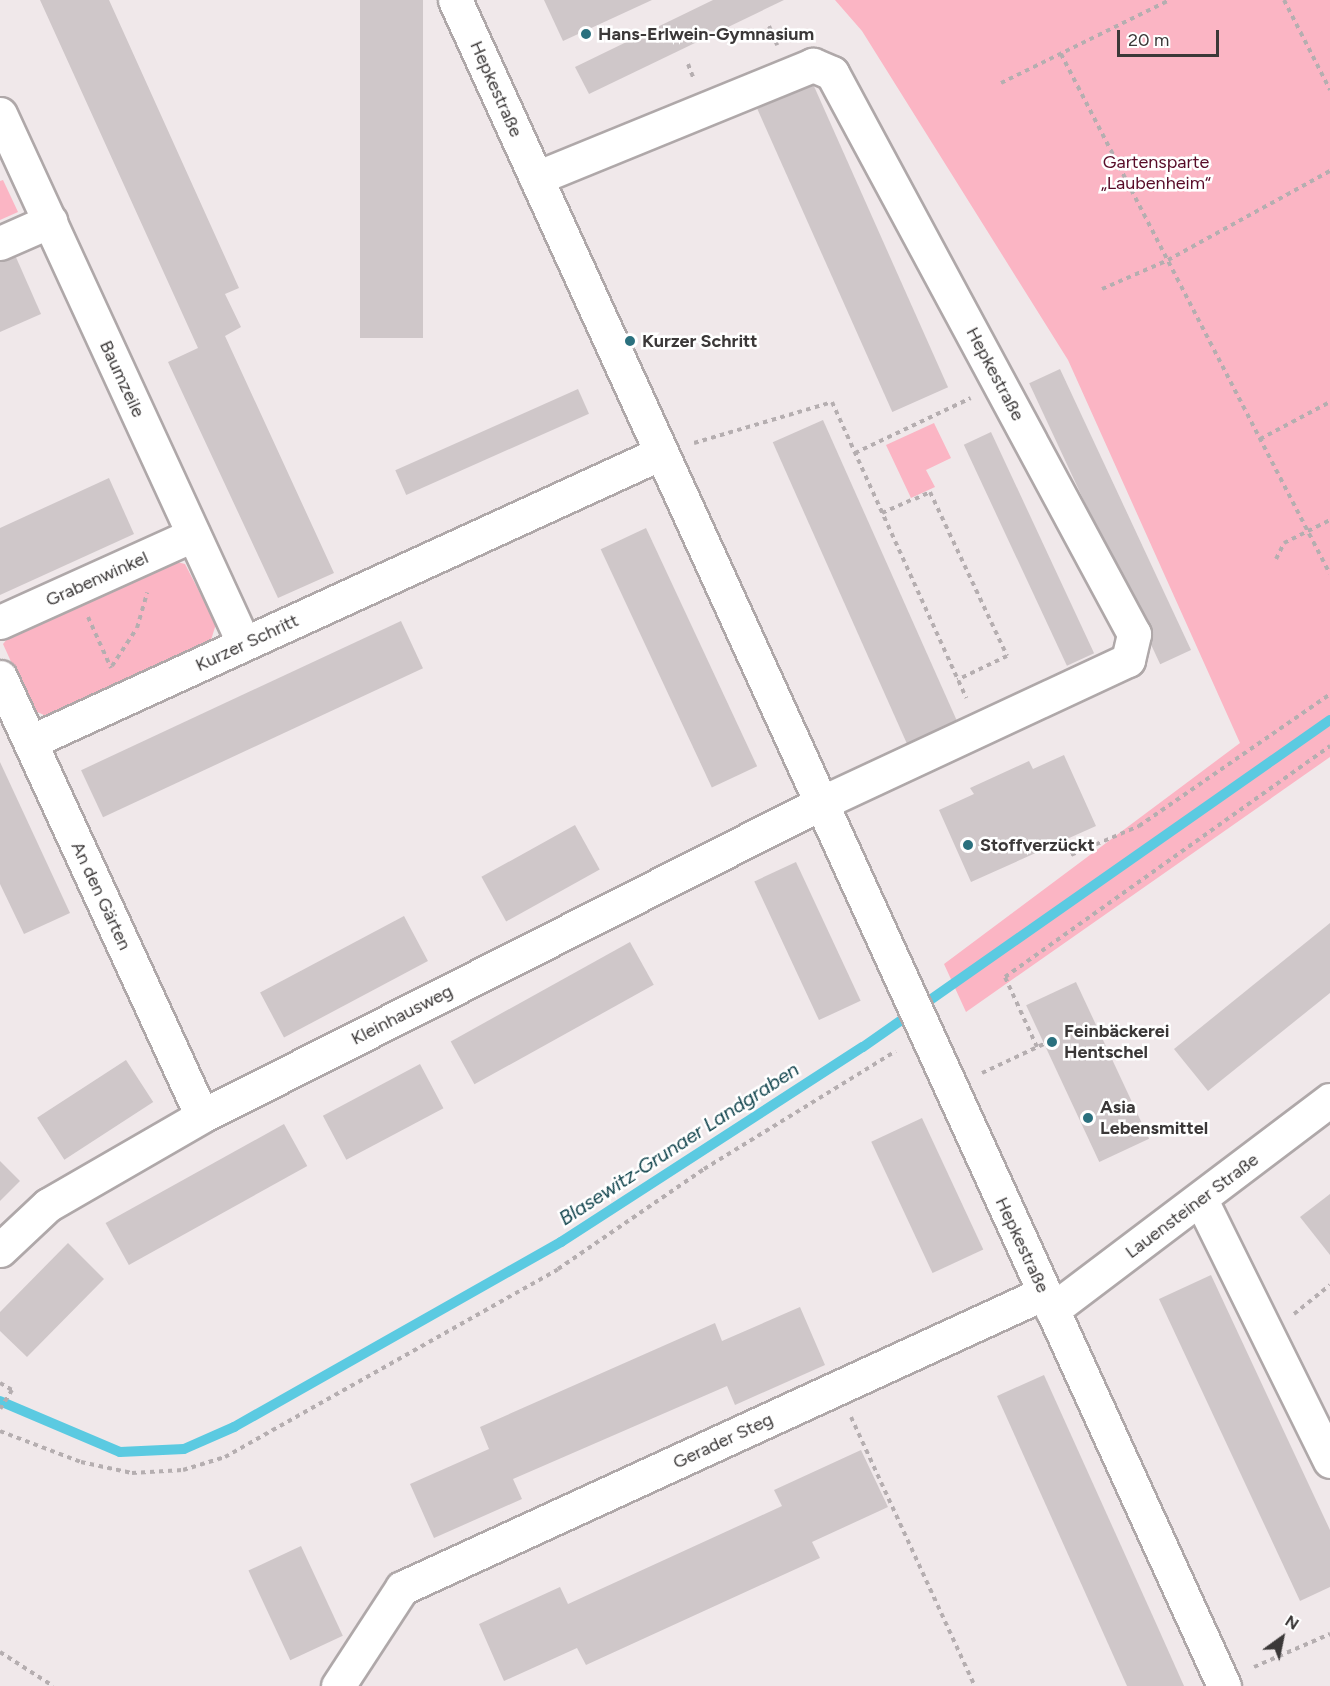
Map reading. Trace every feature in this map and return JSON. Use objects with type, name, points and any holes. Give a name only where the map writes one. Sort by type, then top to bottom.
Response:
[{"type":"street","name":"Hepkestraße","points":[[455,0],[899,980],[1223,1684]]},
{"type":"street","name":"Hepkestraße","points":[[536,178],[813,65],[832,73],[1134,634],[1128,660],[819,804]]},
{"type":"street","name":"Baumzeile","points":[[0,114],[9,156],[50,221],[244,644]]},
{"type":"street","points":[[0,243],[50,221]]},
{"type":"street","name":"Kurzer Schritt","points":[[30,742],[662,456]]},
{"type":"street","name":"Grabenwinkel","points":[[0,622],[193,535]]},
{"type":"street","name":"An den Gärten","points":[[0,676],[202,1116]]},
{"type":"street","name":"Kleinhausweg","points":[[0,1250],[48,1205],[202,1116],[819,804]]},
{"type":"street","name":"Lauensteiner Straße","points":[[1048,1302],[1201,1200],[1330,1100]]},
{"type":"street","points":[[1201,1200],[1330,1461]]},
{"type":"street","name":"Gerader Steg","points":[[338,1686],[402,1588],[838,1388],[1048,1302]]},
{"type":"path","points":[[1001,83],[1170,0]]},
{"type":"path","points":[[1284,0],[1330,90]]},
{"type":"path","points":[[1061,54],[1330,574]]},
{"type":"path","points":[[1102,289],[1168,260],[1330,171]]},
{"type":"path","points":[[855,453],[888,442],[1000,384]]},
{"type":"path","points":[[662,456],[697,442],[832,402],[980,729]]},
{"type":"path","points":[[1260,440],[1330,402]]},
{"type":"path","points":[[882,513],[930,492],[1007,656],[957,680]]},
{"type":"path","points":[[1276,559],[1284,543],[1330,520]]},
{"type":"path","points":[[104,674],[111,667],[142,612],[148,556]]},
{"type":"path","points":[[75,589],[126,698]]},
{"type":"path","points":[[1071,855],[1139,826],[1330,694]]},
{"type":"path","points":[[1037,1047],[1005,977],[1330,746]]},
{"type":"path","points":[[0,1431],[81,1462],[132,1473],[183,1470],[225,1457],[558,1269],[705,1169],[925,1033]]},
{"type":"path","points":[[950,1089],[1044,1044]]},
{"type":"path","points":[[1268,1335],[1330,1285]]},
{"type":"path","points":[[0,1383],[12,1389],[0,1409]]},
{"type":"path","points":[[838,1388],[975,1686]]},
{"type":"path","points":[[1223,1684],[1330,1634]]},
{"type":"path","points":[[0,1652],[53,1686]]},
{"type":"green space","name":"Gartensparte „Laubenheim“","points":[[835,0],[1330,0],[1330,757],[966,1012],[944,964],[1240,743],[1068,360],[862,31]]},
{"type":"green space","points":[[3,180],[18,212],[0,220],[0,181]]},
{"type":"green space","points":[[934,423],[951,458],[926,470],[935,487],[911,498],[886,445]]},
{"type":"green space","points":[[173,561],[185,564],[216,624],[211,640],[46,716],[33,710],[3,644],[11,634]]},
{"type":"building","points":[[40,0],[109,0],[239,288],[225,294],[241,327],[225,336],[334,573],[278,598],[168,362],[198,348]]},
{"type":"building","points":[[360,0],[423,0],[423,338],[360,338]]},
{"type":"building","points":[[544,0],[652,0],[563,41]]},
{"type":"building","points":[[713,0],[784,0],[589,94],[575,67]]},
{"type":"building","points":[[813,84],[948,387],[892,412],[757,109]]},
{"type":"building","points":[[15,255],[41,314],[0,332],[0,261]]},
{"type":"building","points":[[1060,369],[1191,650],[1160,664],[1029,383]]},
{"type":"building","points":[[578,389],[589,414],[406,495],[395,470]]},
{"type":"building","points":[[823,420],[958,724],[908,747],[773,442]]},
{"type":"building","points":[[991,432],[1094,653],[1067,666],[964,445]]},
{"type":"building","points":[[109,478],[134,534],[0,595],[0,528]]},
{"type":"building","points":[[646,528],[757,766],[712,787],[601,549]]},
{"type":"building","points":[[401,621],[423,668],[103,817],[81,770]]},
{"type":"building","points":[[1064,755],[1096,826],[971,882],[939,810],[974,794],[970,788],[1029,761],[1033,769]]},
{"type":"building","points":[[0,762],[70,913],[24,934],[0,884]]},
{"type":"building","points":[[575,825],[600,870],[506,921],[481,877]]},
{"type":"building","points":[[796,862],[861,1001],[819,1020],[754,881]]},
{"type":"building","points":[[404,916],[428,961],[284,1038],[260,993]]},
{"type":"building","points":[[1330,923],[1330,993],[1208,1091],[1174,1049]]},
{"type":"building","points":[[630,942],[654,985],[474,1084],[451,1041]]},
{"type":"building","points":[[1076,982],[1149,1139],[1099,1162],[1026,1005]]},
{"type":"building","points":[[126,1060],[153,1102],[64,1160],[37,1118]]},
{"type":"building","points":[[420,1064],[443,1108],[346,1160],[323,1116]]},
{"type":"building","points":[[922,1118],[983,1249],[933,1273],[871,1142]]},
{"type":"building","points":[[284,1124],[307,1166],[129,1265],[106,1223]]},
{"type":"building","points":[[0,1161],[20,1181],[0,1201]]},
{"type":"building","points":[[1330,1194],[1330,1255],[1300,1217]]},
{"type":"building","points":[[68,1243],[104,1279],[27,1357],[0,1331],[0,1312]]},
{"type":"building","points":[[1211,1275],[1330,1530],[1330,1587],[1300,1601],[1159,1299]]},
{"type":"building","points":[[800,1307],[825,1365],[735,1405],[727,1386],[513,1479],[522,1499],[434,1538],[410,1484],[489,1449],[480,1427],[715,1323],[722,1341]]},
{"type":"building","points":[[1044,1375],[1184,1686],[1127,1686],[997,1396]]},
{"type":"building","points":[[861,1450],[888,1507],[812,1542],[820,1558],[586,1665],[577,1648],[504,1681],[479,1624],[560,1587],[568,1604],[782,1506],[774,1490]]},
{"type":"building","points":[[301,1546],[343,1636],[290,1660],[248,1571]]},
{"type":"waterway","name":"Blasewitz‐Grunaer Landgraben","points":[[0,1401],[120,1452],[184,1449],[234,1427],[561,1242],[863,1047],[1330,720]]},
{"type":"place","name":"Hans-Erlwein-Gymnasium","points":[[586,34]]},
{"type":"place","name":"Kurzer Schritt","points":[[630,341]]},
{"type":"place","name":"Stoffverzückt","points":[[968,845]]},
{"type":"place","name":"Feinbäckerei Hentschel","points":[[1052,1042]]},
{"type":"place","name":"Asia Lebensmittel","points":[[1088,1118]]}]
